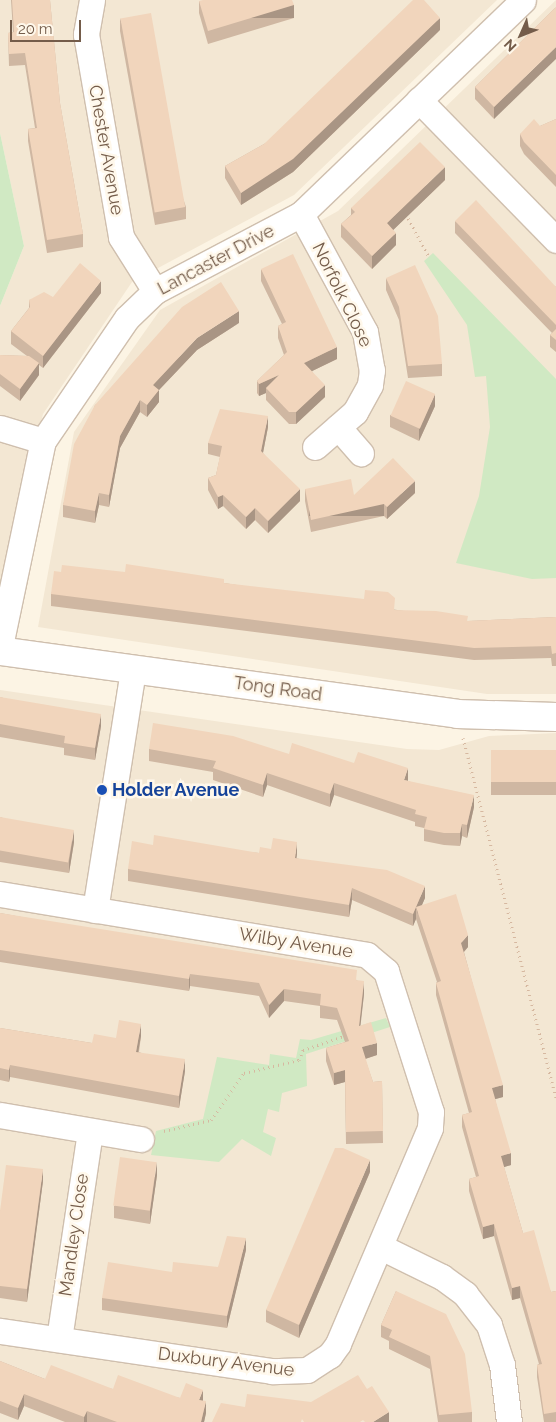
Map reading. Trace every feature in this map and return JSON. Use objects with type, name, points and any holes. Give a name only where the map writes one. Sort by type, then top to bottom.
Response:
[{"type":"street","name":"Lancaster Drive","points":[[0,646],[43,441],[127,318],[155,291],[301,214],[523,0]]},
{"type":"street","name":"Chester Avenue","points":[[96,1],[86,34],[121,237],[155,291]]},
{"type":"street","points":[[419,100],[556,240]]},
{"type":"street","name":"Norfolk Close","points":[[301,214],[370,351],[370,385],[355,412],[315,447]]},
{"type":"street","points":[[0,428],[43,441]]},
{"type":"street","points":[[338,428],[361,453]]},
{"type":"street","name":"Tong Road","points":[[0,651],[457,714],[556,717]]},
{"type":"street","points":[[95,910],[133,669]]},
{"type":"street","name":"Wilby Avenue","points":[[0,894],[367,955],[386,971],[431,1112],[430,1128],[381,1247]]},
{"type":"street","points":[[0,1115],[141,1139]]},
{"type":"street","name":"Mandley Close","points":[[59,1339],[90,1130]]},
{"type":"street","points":[[381,1247],[442,1277],[465,1294],[489,1325],[502,1364],[509,1422]]},
{"type":"street","name":"Duxbury Avenue","points":[[0,1331],[272,1371],[307,1370],[330,1355],[338,1344],[381,1247]]},
{"type":"path","points":[[400,208],[429,257]]},
{"type":"path","points":[[457,714],[556,1098]]},
{"type":"path","points":[[141,1139],[211,1120],[244,1073],[299,1060],[303,1050],[357,1032]]},
{"type":"shaded area","points":[[0,0],[497,0],[294,195],[132,282],[43,414],[0,591],[0,306],[24,246],[0,133]]},
{"type":"shaded area","points":[[556,0],[556,694],[487,694],[38,627],[74,432],[160,310],[338,211]]},
{"type":"shaded area","points":[[0,690],[407,749],[439,750],[489,736],[556,733],[556,1422],[0,1422]]},
{"type":"green space","points":[[0,133],[24,246],[0,306]]},
{"type":"green space","points":[[433,253],[556,379],[556,578],[532,579],[456,563],[479,496],[490,427],[486,376],[475,377],[467,325],[424,261]]},
{"type":"green space","points":[[386,1018],[390,1027],[306,1054],[307,1086],[282,1093],[279,1112],[268,1109],[263,1132],[276,1138],[271,1156],[242,1139],[219,1162],[151,1155],[156,1131],[203,1119],[217,1057],[269,1065],[270,1054],[296,1058],[300,1039],[311,1040]]},
{"type":"building","points":[[12,0],[50,0],[60,103],[83,234],[47,240],[28,129],[37,128],[25,53],[9,54],[8,33],[14,32]]},
{"type":"building","points":[[292,0],[294,5],[208,31],[199,1]]},
{"type":"building","points":[[413,0],[424,0],[440,18],[293,159],[241,193],[225,166],[264,144]]},
{"type":"building","points":[[556,7],[556,47],[494,107],[475,87]]},
{"type":"building","points":[[151,13],[185,207],[155,212],[120,18]]},
{"type":"building","points":[[534,119],[540,126],[556,119],[556,175],[524,142],[520,134]]},
{"type":"building","points":[[420,142],[445,167],[387,223],[396,233],[372,256],[341,224],[355,212],[351,208]]},
{"type":"building","points":[[476,200],[556,287],[556,325],[455,221]]},
{"type":"building","points":[[293,254],[337,347],[304,363],[325,385],[296,412],[289,412],[266,388],[279,375],[259,384],[257,381],[287,352],[278,326],[286,322],[261,269]]},
{"type":"building","points":[[80,263],[101,281],[43,356],[11,331],[30,307],[29,300],[44,292],[53,297]]},
{"type":"building","points":[[415,265],[438,316],[442,364],[408,366],[399,307],[386,278]]},
{"type":"building","points":[[221,282],[239,311],[197,338],[153,385],[159,390],[147,405],[140,400],[120,436],[109,495],[99,493],[95,511],[63,505],[74,444],[95,405],[182,307]]},
{"type":"building","points":[[556,329],[556,340],[550,335]]},
{"type":"building","points":[[0,355],[29,356],[39,363],[20,389],[0,374]]},
{"type":"building","points":[[406,381],[435,394],[420,429],[391,416]]},
{"type":"building","points":[[220,409],[268,416],[261,451],[300,489],[268,521],[255,508],[246,517],[223,495],[218,497],[208,478],[216,475],[222,446],[208,443]]},
{"type":"building","points":[[393,458],[415,481],[387,507],[384,504],[311,520],[305,489],[351,479],[354,495]]},
{"type":"building","points":[[126,564],[224,579],[224,583],[364,599],[365,590],[388,592],[395,598],[394,610],[436,611],[468,616],[467,621],[556,617],[556,653],[552,654],[551,646],[474,648],[51,594],[54,571],[61,572],[62,565],[125,572]]},
{"type":"building","points":[[0,697],[101,714],[95,748],[64,743],[65,736],[0,724]]},
{"type":"building","points":[[153,723],[233,736],[289,754],[292,743],[354,763],[358,752],[408,768],[404,780],[474,795],[467,825],[462,824],[460,833],[444,833],[424,829],[427,817],[415,814],[416,810],[334,783],[330,794],[267,773],[263,785],[213,768],[216,761],[149,749]]},
{"type":"building","points":[[491,750],[556,750],[556,782],[491,782]]},
{"type":"building","points":[[0,817],[74,830],[68,863],[0,851]]},
{"type":"building","points":[[154,835],[259,853],[260,847],[271,849],[273,838],[297,842],[295,858],[387,870],[425,886],[413,914],[352,888],[349,905],[128,869],[132,841],[153,845]]},
{"type":"building","points":[[456,894],[468,935],[461,943],[503,1085],[492,1088],[511,1153],[501,1156],[523,1233],[534,1230],[551,1292],[556,1291],[556,1412],[544,1414],[537,1365],[542,1364],[520,1286],[512,1288],[494,1224],[483,1227],[469,1179],[479,1176],[462,1115],[472,1112],[436,983],[441,981],[416,907]]},
{"type":"building","points":[[0,913],[357,970],[356,980],[364,981],[359,1026],[371,1022],[377,1043],[362,1047],[373,1082],[382,1081],[383,1131],[346,1132],[345,1070],[334,1073],[326,1048],[349,1041],[337,1008],[320,1005],[321,994],[284,989],[269,1005],[259,983],[190,974],[189,979],[0,950]]},
{"type":"building","points":[[119,1020],[141,1024],[136,1052],[185,1059],[179,1096],[10,1065],[9,1070],[0,1068],[0,1028],[92,1043],[94,1034],[116,1038]]},
{"type":"building","points":[[335,1148],[343,1148],[370,1160],[299,1325],[266,1310]]},
{"type":"building","points":[[120,1157],[157,1162],[150,1211],[113,1206]]},
{"type":"building","points":[[6,1165],[43,1169],[27,1289],[0,1286],[0,1211]]},
{"type":"building","points":[[227,1236],[246,1238],[227,1316],[102,1298],[108,1262],[172,1272],[173,1262],[218,1267]]},
{"type":"building","points":[[396,1291],[446,1314],[465,1354],[472,1412],[439,1415],[430,1356],[389,1337],[392,1330],[381,1325]]},
{"type":"building","points":[[0,1361],[45,1379],[51,1365],[113,1389],[118,1375],[180,1398],[186,1383],[203,1390],[199,1400],[206,1401],[201,1422],[117,1422],[87,1411],[84,1417],[24,1394],[18,1408],[0,1401]]},
{"type":"building","points":[[358,1375],[367,1389],[372,1386],[389,1412],[373,1422],[365,1422],[363,1420],[360,1422],[304,1422],[302,1419],[301,1422],[212,1422],[221,1403],[245,1407],[247,1394],[311,1402]]},
{"type":"place","name":"Holder Avenue","points":[[102,790]]}]
